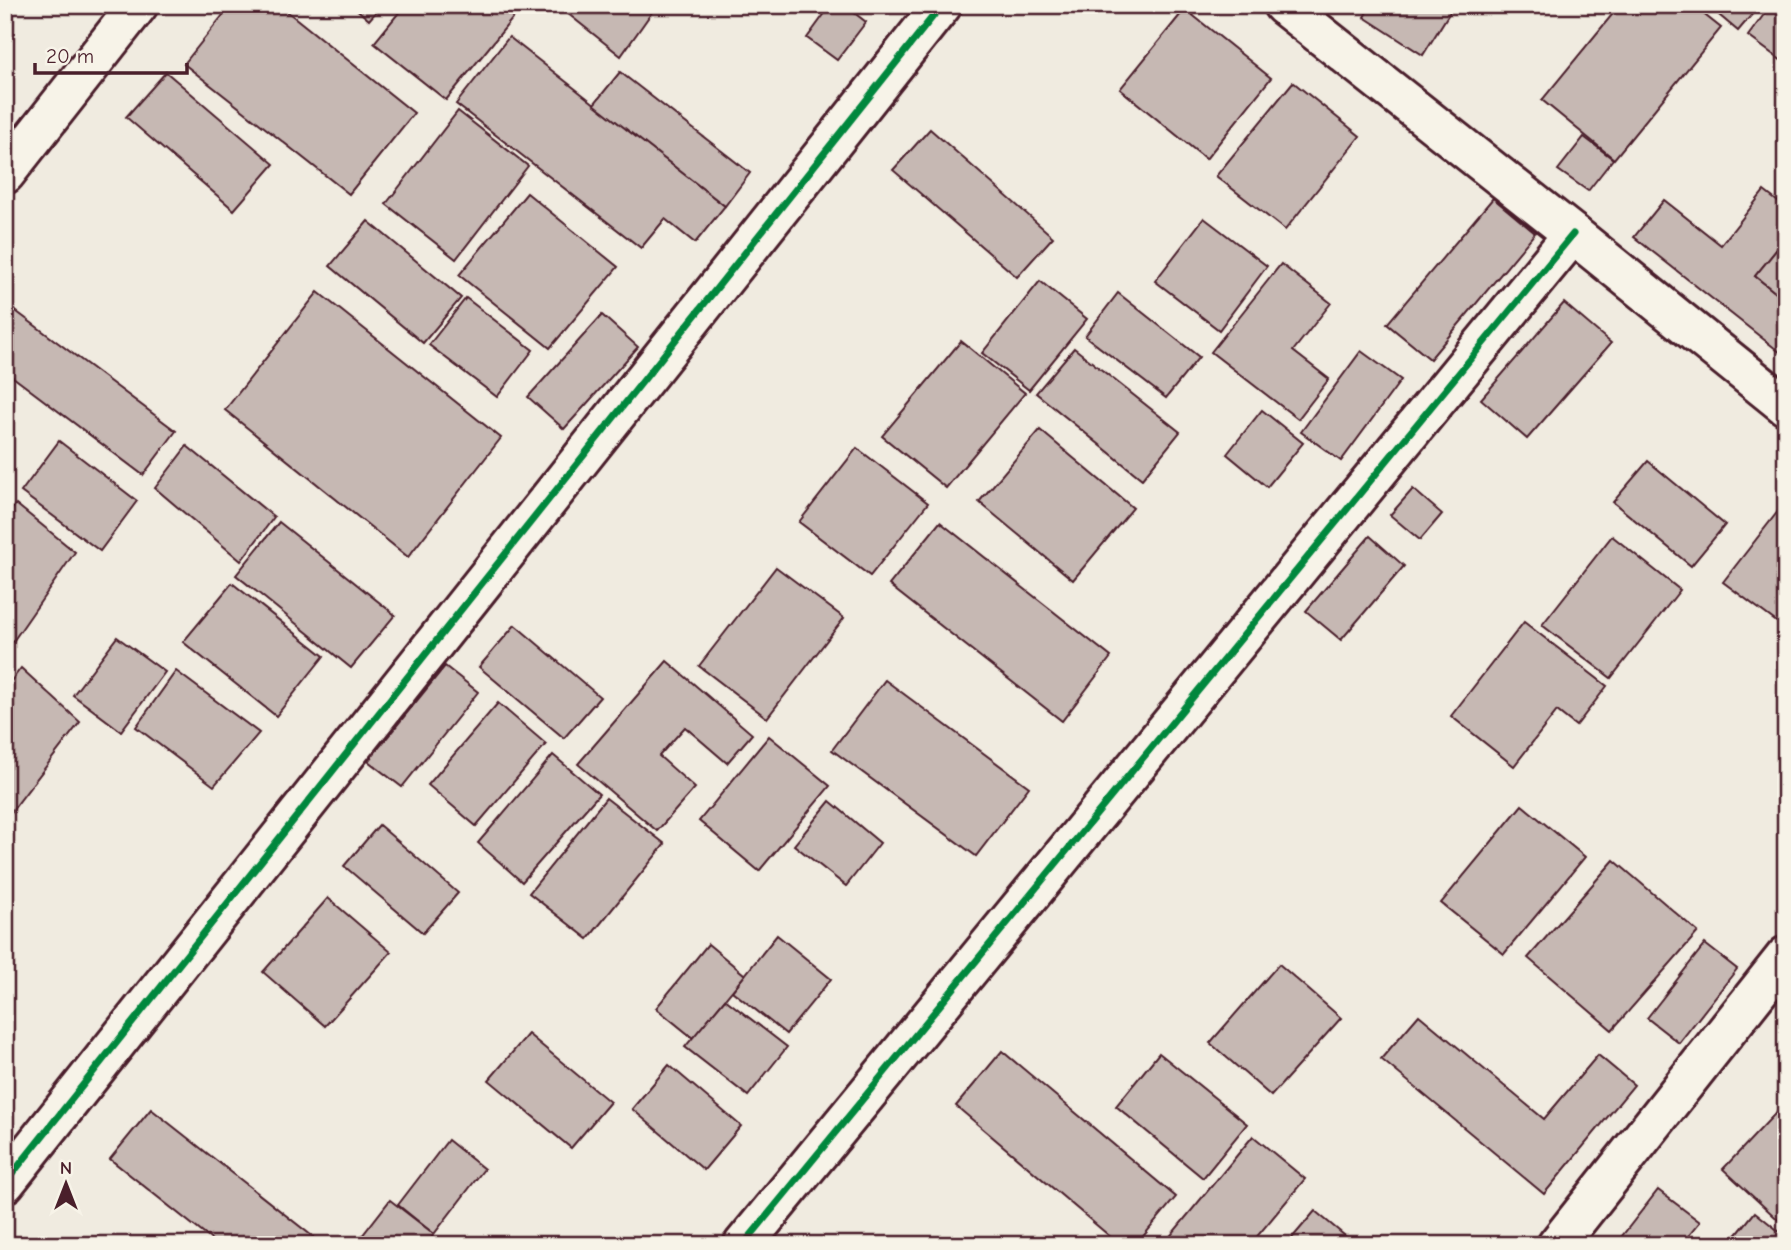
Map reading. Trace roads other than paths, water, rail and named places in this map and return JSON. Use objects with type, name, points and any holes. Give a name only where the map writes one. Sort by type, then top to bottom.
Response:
[{"type":"street","points":[[5,174],[138,5]]},
{"type":"street","points":[[5,1183],[17,1143],[942,5]]},
{"type":"street","points":[[1283,5],[1786,406]]},
{"type":"street","points":[[743,1245],[1573,234]]},
{"type":"street","points":[[1557,1245],[1786,956]]}]
